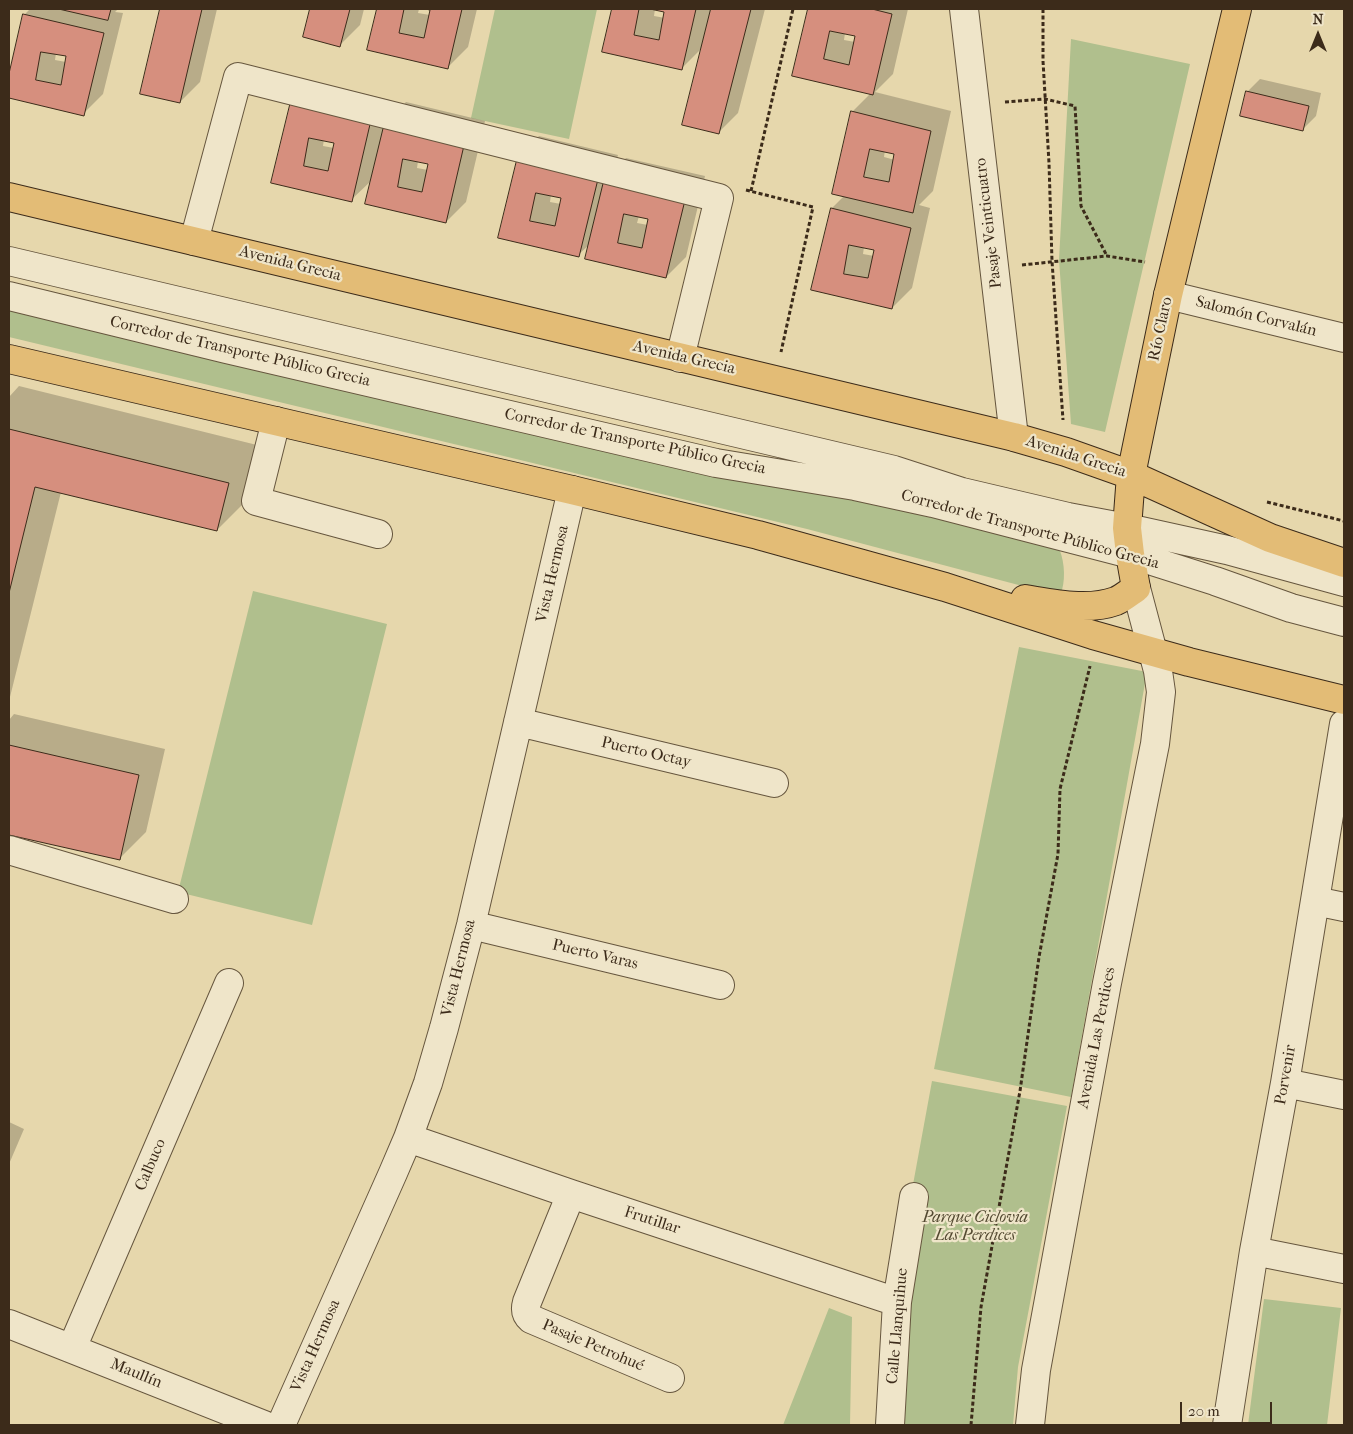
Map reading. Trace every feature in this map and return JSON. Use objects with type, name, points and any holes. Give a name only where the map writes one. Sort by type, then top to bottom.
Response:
[{"type":"main road","name":"Río Claro","points":[[1136,588],[1128,541],[1131,475],[1168,295],[1237,9]]},
{"type":"main road","name":"Avenida Grecia","points":[[9,198],[1014,437],[1066,452],[1131,475],[1270,538],[1344,563]]},
{"type":"main road","points":[[9,359],[758,535],[945,587],[1092,635],[1189,662],[1344,700]]},
{"type":"main road","points":[[945,587],[970,589],[1049,603],[1099,606],[1117,600],[1136,588]]},
{"type":"street","name":"Pasaje Veinticuatro","points":[[964,9],[1014,437]]},
{"type":"street","points":[[194,241],[238,78],[719,198],[680,358]]},
{"type":"street","name":"Corredor de Transporte Público Grecia","points":[[9,261],[894,470],[962,492],[1068,517],[1128,541],[1215,581],[1291,608],[1344,622]]},
{"type":"street","name":"Salomón Corvalán","points":[[1168,295],[1344,338]]},
{"type":"street","name":"Corredor de Transporte Público Grecia","points":[[9,296],[226,349],[716,463],[855,486],[1128,541],[1227,550],[1344,582]]},
{"type":"street","points":[[276,421],[256,502],[378,534]]},
{"type":"street","name":"Vista Hermosa","points":[[281,1425],[408,1138],[428,1083],[471,925],[572,490]]},
{"type":"street","name":"Río Claro","points":[[1136,588],[1154,652]]},
{"type":"street","name":"Avenida Las Perdices","points":[[1030,1425],[1041,1340],[1107,982],[1155,744],[1162,692],[1154,652]]},
{"type":"street","name":"Puerto Octay","points":[[518,722],[774,783]]},
{"type":"street","name":"Porvenir","points":[[1227,1425],[1254,1251],[1285,1083],[1344,724]]},
{"type":"street","points":[[9,850],[174,899]]},
{"type":"street","points":[[1315,901],[1344,907]]},
{"type":"street","name":"Puerto Varas","points":[[471,925],[720,985]]},
{"type":"street","name":"Calbuco","points":[[72,1348],[229,982]]},
{"type":"street","points":[[1285,1083],[1344,1095]]},
{"type":"street","name":"Frutillar","points":[[408,1138],[897,1302]]},
{"type":"street","name":"Pasaje Petrohué","points":[[571,1194],[525,1307],[526,1313],[531,1319],[670,1378]]},
{"type":"street","name":"Calle Llanquihue","points":[[890,1425],[897,1302],[914,1197]]},
{"type":"street","points":[[1254,1251],[1344,1269]]},
{"type":"street","name":"Maullín","points":[[9,1324],[264,1425]]},
{"type":"path","points":[[751,191],[793,9]]},
{"type":"path","points":[[1043,9],[1043,60],[1050,163],[1052,261],[1066,452]]},
{"type":"path","points":[[975,105],[1045,99],[1075,106],[1081,206],[1107,256]]},
{"type":"path","points":[[1052,261],[1107,256],[1175,267]]},
{"type":"path","points":[[970,1425],[981,1307],[1020,1092],[1039,957],[1058,854],[1060,789],[1090,671],[1092,635]]},
{"type":"green space","points":[[495,9],[597,9],[569,139],[471,118]]},
{"type":"green space","points":[[1071,39],[1190,64],[1105,432],[1071,424],[1059,260]]},
{"type":"green space","points":[[9,307],[887,499],[1057,544],[1064,567],[1062,590],[1045,592],[807,529],[9,337]]},
{"type":"green space","points":[[253,591],[387,624],[312,925],[178,892]]},
{"type":"green space","points":[[1019,647],[1147,672],[1071,1097],[934,1069]]},
{"type":"green space","name":"Parque Ciclovía Las Perdices","points":[[932,1081],[1067,1106],[1018,1367],[1013,1425],[875,1425],[883,1348]]},
{"type":"green space","points":[[1264,1299],[1341,1308],[1327,1425],[1248,1425]]},
{"type":"green space","points":[[829,1308],[852,1317],[850,1425],[783,1425]]},
{"type":"building","points":[[59,9],[111,9],[108,20]]},
{"type":"building","points":[[160,9],[202,9],[180,103],[140,94]]},
{"type":"building","points":[[310,9],[350,9],[340,47],[303,37]]},
{"type":"building","points":[[377,9],[404,9],[399,33],[424,38],[430,10],[425,9],[462,9],[448,69],[367,50]]},
{"type":"building","points":[[612,9],[639,9],[634,35],[659,40],[664,12],[650,9],[696,9],[682,70],[602,52]]},
{"type":"building","points":[[711,9],[751,9],[719,134],[682,125]]},
{"type":"building","points":[[808,9],[872,9],[892,14],[873,95],[792,76]],"holes":[[[830,31],[855,36],[849,65],[824,59]]]},
{"type":"building","points":[[23,14],[104,33],[84,116],[9,98],[9,74]],"holes":[[[41,52],[66,56],[61,85],[36,80]]]},
{"type":"building","points":[[1246,91],[1309,106],[1303,131],[1240,116]]},
{"type":"building","points":[[291,101],[371,120],[352,202],[271,183]],"holes":[[[309,138],[334,143],[328,171],[304,166]]]},
{"type":"building","points":[[851,111],[931,131],[913,213],[832,194]],"holes":[[[870,149],[894,154],[889,182],[864,177]]]},
{"type":"building","points":[[385,122],[465,141],[446,223],[365,204]],"holes":[[[403,159],[428,164],[422,192],[398,187]]]},
{"type":"building","points":[[518,156],[599,175],[579,257],[498,238]],"holes":[[[536,193],[561,198],[555,226],[530,221]]]},
{"type":"building","points":[[605,177],[686,196],[666,278],[585,259]],"holes":[[[624,214],[648,219],[642,248],[618,243]]]},
{"type":"building","points":[[831,208],[911,228],[892,309],[811,290]],"holes":[[[849,245],[874,250],[868,278],[844,274]]]},
{"type":"building","points":[[9,429],[229,483],[217,531],[35,487],[9,593]]},
{"type":"building","points":[[9,745],[139,775],[120,860],[9,835]]}]
